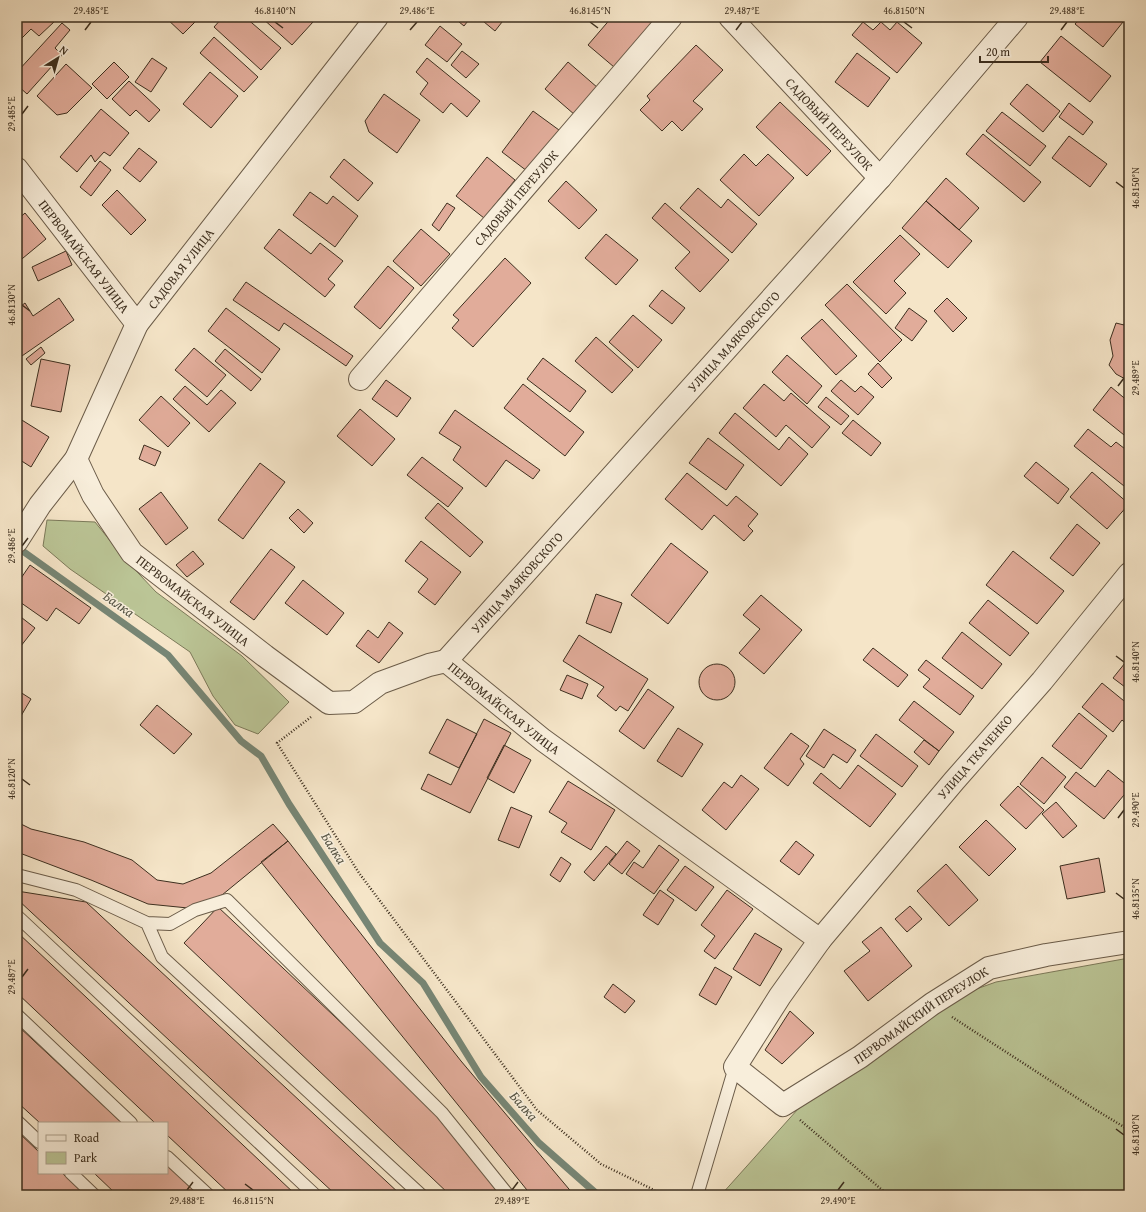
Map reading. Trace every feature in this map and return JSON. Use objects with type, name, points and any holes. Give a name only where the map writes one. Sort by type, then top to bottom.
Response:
[{"type":"street","name":"САДОВЫЙ ПЕРЕУЛОК","points":[[360,379],[670,17]]},
{"type":"street","name":"САДОВЫЙ ПЕРЕУЛОК","points":[[730,17],[880,178]]},
{"type":"street","name":"УЛИЦА МАЯКОВСКОГО","points":[[446,661],[880,178],[1017,17]]},
{"type":"street","name":"САДОВАЯ УЛИЦА","points":[[17,541],[40,505],[76,459],[137,324],[370,20]]},
{"type":"street","name":"ПЕРВОМАЙСКАЯ УЛИЦА","points":[[17,170],[137,324]]},
{"type":"street","name":"ПЕРВОМАЙСКАЯ УЛИЦА","points":[[76,459],[93,495],[132,553],[265,656],[329,703],[354,702],[380,683],[429,665],[446,661],[544,740],[820,940]]},
{"type":"street","name":"УЛИЦА ТКАЧЕНКО","points":[[735,1068],[780,996],[820,940],[954,780],[1042,681],[1129,574]]},
{"type":"street","name":"ПЕРВОМАЙСКИЙ ПЕРЕУЛОК","points":[[783,1105],[860,1057],[932,1004],[989,968],[1046,955],[1129,942]]},
{"type":"street","points":[[735,1068],[783,1105]]},
{"type":"lane","points":[[17,875],[76,890],[147,923],[170,924],[195,910],[227,900],[442,1113],[508,1195]]},
{"type":"lane","points":[[17,916],[315,1195]]},
{"type":"lane","points":[[147,923],[162,957],[421,1195]]},
{"type":"lane","points":[[17,1015],[131,1122]]},
{"type":"lane","points":[[697,1195],[735,1068]]},
{"type":"lane","points":[[17,1121],[38,1141]]},
{"type":"lane","points":[[168,1158],[208,1195]]},
{"type":"lane","points":[[72,1174],[94,1195]]},
{"type":"path","points":[[329,703],[277,743],[360,873],[537,1110],[601,1164],[661,1195]]},
{"type":"path","points":[[932,1004],[1129,1130]]},
{"type":"path","points":[[783,1105],[888,1195]]},
{"type":"green space","points":[[47,520],[95,522],[124,558],[156,592],[242,656],[289,702],[258,734],[235,725],[213,696],[190,652],[70,569],[43,546]]},
{"type":"green space","points":[[1129,958],[1129,1195],[721,1195],[798,1109],[965,993],[996,982]]},
{"type":"building","points":[[17,17],[51,17],[55,21],[39,36],[31,29],[17,43]]},
{"type":"building","points":[[165,17],[196,17],[198,19],[183,34]]},
{"type":"building","points":[[223,17],[245,17],[281,48],[261,70],[214,27]]},
{"type":"building","points":[[261,17],[307,17],[313,22],[292,45]]},
{"type":"building","points":[[453,17],[471,17],[464,26]]},
{"type":"building","points":[[478,17],[506,17],[495,31]]},
{"type":"building","points":[[612,17],[657,17],[614,67],[588,45]]},
{"type":"building","points":[[1081,17],[1127,17],[1103,47],[1075,24]]},
{"type":"building","points":[[863,22],[873,30],[881,22],[890,30],[897,22],[922,43],[897,73],[852,35]]},
{"type":"building","points":[[62,23],[70,30],[55,48],[62,55],[27,94],[17,85],[17,72]]},
{"type":"building","points":[[440,26],[462,44],[447,62],[425,45]]},
{"type":"building","points":[[1061,36],[1111,76],[1090,102],[1040,62]]},
{"type":"building","points":[[214,37],[258,77],[244,92],[200,53]]},
{"type":"building","points":[[696,45],[723,70],[693,101],[703,109],[682,131],[672,121],[662,131],[640,110],[650,100],[647,96]]},
{"type":"building","points":[[462,51],[479,64],[466,78],[451,65]]},
{"type":"building","points":[[857,53],[890,78],[868,107],[835,82]]},
{"type":"building","points":[[152,58],[167,68],[151,92],[135,82]]},
{"type":"building","points":[[427,58],[480,101],[467,117],[451,103],[443,113],[420,94],[428,83],[416,72]]},
{"type":"building","points":[[114,62],[129,77],[107,99],[92,84]]},
{"type":"building","points":[[568,62],[598,88],[575,115],[545,89]]},
{"type":"building","points":[[66,64],[92,88],[67,113],[57,115],[37,96]]},
{"type":"building","points":[[210,72],[238,96],[211,128],[183,104]]},
{"type":"building","points":[[129,81],[160,110],[149,122],[136,110],[130,116],[112,99]]},
{"type":"building","points":[[1027,84],[1060,111],[1043,132],[1010,104]]},
{"type":"building","points":[[384,94],[420,120],[397,153],[369,132],[365,121]]},
{"type":"building","points":[[780,102],[831,151],[807,176],[756,127]]},
{"type":"building","points":[[1069,103],[1093,122],[1083,135],[1059,117]]},
{"type":"building","points":[[101,109],[129,133],[110,156],[104,152],[95,162],[91,155],[77,172],[60,157]]},
{"type":"building","points":[[533,111],[559,130],[527,171],[502,152]]},
{"type":"building","points":[[1002,112],[1046,146],[1030,166],[986,131]]},
{"type":"building","points":[[983,134],[1041,182],[1024,202],[966,154]]},
{"type":"building","points":[[1069,136],[1107,164],[1090,187],[1052,158]]},
{"type":"building","points":[[139,148],[157,162],[140,182],[123,168]]},
{"type":"building","points":[[744,154],[756,166],[768,154],[794,178],[759,216],[720,180]]},
{"type":"building","points":[[487,157],[515,180],[484,218],[456,196]]},
{"type":"building","points":[[344,159],[373,183],[358,201],[330,177]]},
{"type":"building","points":[[100,161],[111,170],[91,196],[80,187]]},
{"type":"building","points":[[946,178],[979,208],[959,230],[926,201]]},
{"type":"building","points":[[566,181],[597,210],[579,229],[548,201]]},
{"type":"building","points":[[698,188],[721,208],[728,199],[757,224],[732,253],[680,208]]},
{"type":"building","points":[[117,190],[146,220],[131,235],[102,205]]},
{"type":"building","points":[[310,192],[327,204],[333,196],[358,216],[335,247],[293,215]]},
{"type":"building","points":[[926,201],[972,241],[948,268],[902,228]]},
{"type":"building","points":[[447,203],[455,208],[439,231],[432,225]]},
{"type":"building","points":[[665,203],[729,260],[700,292],[675,268],[690,252],[652,218]]},
{"type":"building","points":[[25,213],[46,239],[17,263],[17,220]]},
{"type":"building","points":[[279,229],[311,254],[320,243],[343,261],[328,279],[335,285],[325,297],[264,248]]},
{"type":"building","points":[[421,229],[450,254],[421,286],[393,261]]},
{"type":"building","points":[[606,234],[638,260],[616,285],[585,258]]},
{"type":"building","points":[[900,235],[920,254],[894,281],[906,293],[886,314],[853,282]]},
{"type":"building","points":[[66,251],[72,265],[38,281],[32,267]]},
{"type":"building","points":[[505,258],[531,283],[473,347],[452,328],[459,320],[453,315]]},
{"type":"building","points":[[388,266],[414,288],[380,329],[354,307]]},
{"type":"building","points":[[246,282],[353,356],[346,366],[284,323],[279,331],[233,300]]},
{"type":"building","points":[[847,284],[902,340],[880,362],[825,305]]},
{"type":"building","points":[[662,290],[685,308],[672,324],[649,306]]},
{"type":"building","points":[[59,298],[74,320],[19,358],[17,355],[17,309],[25,303],[33,316]]},
{"type":"building","points":[[947,298],[967,318],[953,332],[934,311]]},
{"type":"building","points":[[226,308],[280,349],[262,373],[208,331]]},
{"type":"building","points":[[909,308],[927,321],[912,341],[895,328]]},
{"type":"building","points":[[1127,312],[1129,313],[1129,381],[1116,374],[1109,365],[1113,356],[1110,340],[1116,323],[1124,325]]},
{"type":"building","points":[[633,315],[662,340],[638,368],[609,342]]},
{"type":"building","points":[[822,319],[857,356],[836,375],[801,338]]},
{"type":"building","points":[[596,337],[633,370],[612,393],[575,361]]},
{"type":"building","points":[[41,347],[45,353],[31,365],[26,359]]},
{"type":"building","points":[[194,348],[226,375],[207,397],[175,370]]},
{"type":"building","points":[[225,349],[261,379],[251,391],[215,361]]},
{"type":"building","points":[[787,355],[822,386],[807,404],[772,372]]},
{"type":"building","points":[[543,358],[586,391],[570,412],[527,379]]},
{"type":"building","points":[[41,359],[70,365],[61,412],[31,406]]},
{"type":"building","points":[[878,363],[892,378],[882,388],[868,374]]},
{"type":"building","points":[[386,380],[411,398],[397,417],[372,399]]},
{"type":"building","points":[[841,380],[855,392],[861,386],[874,397],[858,415],[831,391]]},
{"type":"building","points":[[523,384],[584,432],[565,456],[504,408]]},
{"type":"building","points":[[764,384],[784,401],[791,393],[830,427],[812,448],[786,425],[776,437],[743,408]]},
{"type":"building","points":[[185,386],[207,405],[221,390],[236,403],[209,432],[173,399]]},
{"type":"building","points":[[1111,387],[1129,402],[1129,439],[1093,410]]},
{"type":"building","points":[[161,396],[190,423],[168,447],[139,420]]},
{"type":"building","points":[[826,397],[849,416],[841,425],[818,407]]},
{"type":"building","points":[[360,409],[395,439],[372,466],[337,436]]},
{"type":"building","points":[[455,410],[540,470],[533,479],[506,460],[486,487],[453,460],[461,447],[439,433]]},
{"type":"building","points":[[735,413],[779,450],[789,437],[808,454],[781,486],[719,433]]},
{"type":"building","points":[[17,417],[49,437],[31,467],[17,458]]},
{"type":"building","points":[[853,420],[881,443],[871,456],[842,433]]},
{"type":"building","points":[[1088,429],[1111,447],[1116,442],[1129,452],[1129,490],[1074,446]]},
{"type":"building","points":[[708,438],[744,465],[726,490],[689,463]]},
{"type":"building","points":[[144,445],[161,452],[155,466],[139,459]]},
{"type":"building","points":[[422,457],[463,488],[448,507],[407,475]]},
{"type":"building","points":[[1036,462],[1069,489],[1058,504],[1024,476]]},
{"type":"building","points":[[260,463],[285,482],[243,539],[218,520]]},
{"type":"building","points":[[1092,472],[1129,504],[1107,529],[1070,497]]},
{"type":"building","points":[[687,473],[727,506],[736,496],[758,514],[748,526],[753,531],[744,541],[714,515],[702,530],[665,499]]},
{"type":"building","points":[[17,476],[21,479],[17,485]]},
{"type":"building","points":[[161,492],[188,528],[166,545],[139,509]]},
{"type":"building","points":[[438,503],[483,542],[470,557],[425,518]]},
{"type":"building","points":[[298,509],[313,523],[304,533],[289,518]]},
{"type":"building","points":[[1077,524],[1100,543],[1073,576],[1050,558]]},
{"type":"building","points":[[421,541],[461,572],[435,605],[418,592],[428,579],[405,561]]},
{"type":"building","points":[[671,543],[708,572],[668,624],[631,595]]},
{"type":"building","points":[[271,549],[295,567],[254,620],[230,602]]},
{"type":"building","points":[[193,551],[204,564],[187,577],[176,565]]},
{"type":"building","points":[[1013,551],[1064,591],[1037,624],[986,585]]},
{"type":"building","points":[[30,565],[91,608],[79,624],[56,608],[47,621],[17,600],[17,584]]},
{"type":"building","points":[[303,580],[344,613],[327,635],[285,603]]},
{"type":"building","points":[[596,594],[622,603],[611,633],[586,623]]},
{"type":"building","points":[[761,595],[802,630],[764,674],[739,653],[760,629],[743,615]]},
{"type":"building","points":[[988,600],[1029,633],[1010,656],[969,623]]},
{"type":"building","points":[[17,614],[35,628],[17,651]]},
{"type":"building","points":[[389,622],[403,633],[379,663],[356,646],[368,630],[378,638]]},
{"type":"building","points":[[962,632],[1002,664],[982,689],[942,658]]},
{"type":"building","points":[[579,635],[648,679],[628,711],[620,706],[616,711],[597,696],[604,687],[563,661]]},
{"type":"building","points":[[873,648],[908,675],[898,687],[863,660]]},
{"type":"building","points":[[1129,658],[1129,690],[1113,678]]},
{"type":"building","points":[[926,660],[974,696],[960,715],[923,687],[930,679],[918,670]]},
{"type":"building","points":[[721,664],[730,669],[734,675],[734,689],[730,695],[721,700],[713,700],[704,695],[700,689],[699,678],[704,669],[710,665]]},
{"type":"building","points":[[567,675],[588,684],[582,699],[560,690]]},
{"type":"building","points":[[1102,683],[1129,705],[1129,726],[1122,720],[1113,732],[1082,707]]},
{"type":"building","points":[[648,689],[674,707],[644,749],[619,731]]},
{"type":"building","points":[[17,690],[31,699],[18,721],[17,720]]},
{"type":"building","points":[[914,701],[954,732],[939,751],[899,720]]},
{"type":"building","points":[[157,705],[192,734],[174,754],[140,725]]},
{"type":"building","points":[[1079,713],[1107,736],[1081,769],[1052,746]]},
{"type":"building","points":[[447,719],[477,734],[459,768],[429,753]]},
{"type":"building","points":[[484,719],[511,733],[470,813],[421,789],[428,774],[451,785]]},
{"type":"building","points":[[678,728],[703,744],[682,777],[657,761]]},
{"type":"building","points":[[824,729],[856,750],[847,763],[833,754],[824,768],[806,756]]},
{"type":"building","points":[[791,733],[809,746],[800,759],[804,764],[788,786],[764,768]]},
{"type":"building","points":[[876,734],[918,766],[902,787],[860,756]]},
{"type":"building","points":[[924,740],[939,751],[929,765],[914,752]]},
{"type":"building","points":[[504,745],[531,760],[514,793],[487,778]]},
{"type":"building","points":[[1042,757],[1066,777],[1044,804],[1020,784]]},
{"type":"building","points":[[858,765],[896,794],[870,827],[813,783],[821,773],[840,789]]},
{"type":"building","points":[[1108,770],[1129,787],[1129,789],[1104,819],[1064,787],[1076,772],[1095,787]]},
{"type":"building","points":[[741,775],[759,789],[726,830],[702,810],[724,782],[732,788]]},
{"type":"building","points":[[568,781],[615,810],[591,850],[561,832],[567,823],[549,812]]},
{"type":"building","points":[[1018,786],[1044,810],[1026,829],[1000,805]]},
{"type":"building","points":[[1056,802],[1077,826],[1063,838],[1042,814]]},
{"type":"building","points":[[511,807],[532,816],[519,848],[498,840]]},
{"type":"building","points":[[986,820],[1016,849],[989,876],[959,847]]},
{"type":"building","points":[[17,822],[31,829],[84,842],[132,860],[157,880],[183,884],[211,873],[273,824],[288,841],[222,895],[188,908],[148,904],[91,880],[17,852]]},
{"type":"building","points":[[288,841],[461,1061],[574,1195],[531,1195],[261,862]]},
{"type":"building","points":[[627,841],[640,851],[622,874],[609,864]]},
{"type":"building","points":[[796,841],[814,855],[799,875],[780,861]]},
{"type":"building","points":[[659,845],[679,860],[654,894],[626,874],[634,862],[643,868]]},
{"type":"building","points":[[606,846],[616,854],[594,881],[584,872]]},
{"type":"building","points":[[561,857],[571,864],[560,882],[550,875]]},
{"type":"building","points":[[1099,858],[1105,892],[1067,899],[1060,866]]},
{"type":"building","points":[[946,864],[978,900],[949,926],[917,891]]},
{"type":"building","points":[[685,866],[714,887],[696,911],[667,890]]},
{"type":"building","points":[[660,890],[674,900],[658,925],[643,915]]},
{"type":"building","points":[[727,890],[753,909],[715,959],[704,951],[715,936],[701,925]]},
{"type":"building","points":[[17,891],[86,902],[401,1195],[336,1195],[17,899]]},
{"type":"building","points":[[910,906],[922,919],[907,932],[895,919]]},
{"type":"building","points":[[218,907],[432,1108],[500,1195],[450,1195],[184,943]]},
{"type":"building","points":[[881,927],[912,966],[868,1001],[844,971],[870,951],[862,942]]},
{"type":"building","points":[[17,932],[296,1195],[231,1195],[168,1136],[168,1122],[154,1122],[17,993]]},
{"type":"building","points":[[755,933],[782,949],[760,986],[733,969]]},
{"type":"building","points":[[715,967],[732,977],[716,1005],[699,995]]},
{"type":"building","points":[[613,984],[635,1001],[625,1013],[604,997]]},
{"type":"building","points":[[790,1011],[814,1033],[782,1064],[765,1050]]},
{"type":"building","points":[[17,1025],[121,1122],[39,1122],[17,1102]]},
{"type":"building","points":[[17,1131],[38,1151],[38,1174],[63,1174],[86,1195],[17,1195]]},
{"type":"building","points":[[168,1165],[200,1195],[117,1195],[95,1174],[168,1174]]},
{"type":"waterway","name":"Балка","points":[[17,547],[168,655],[241,741],[261,756],[289,804],[380,943],[423,983],[481,1077],[539,1143],[598,1195]]}]
